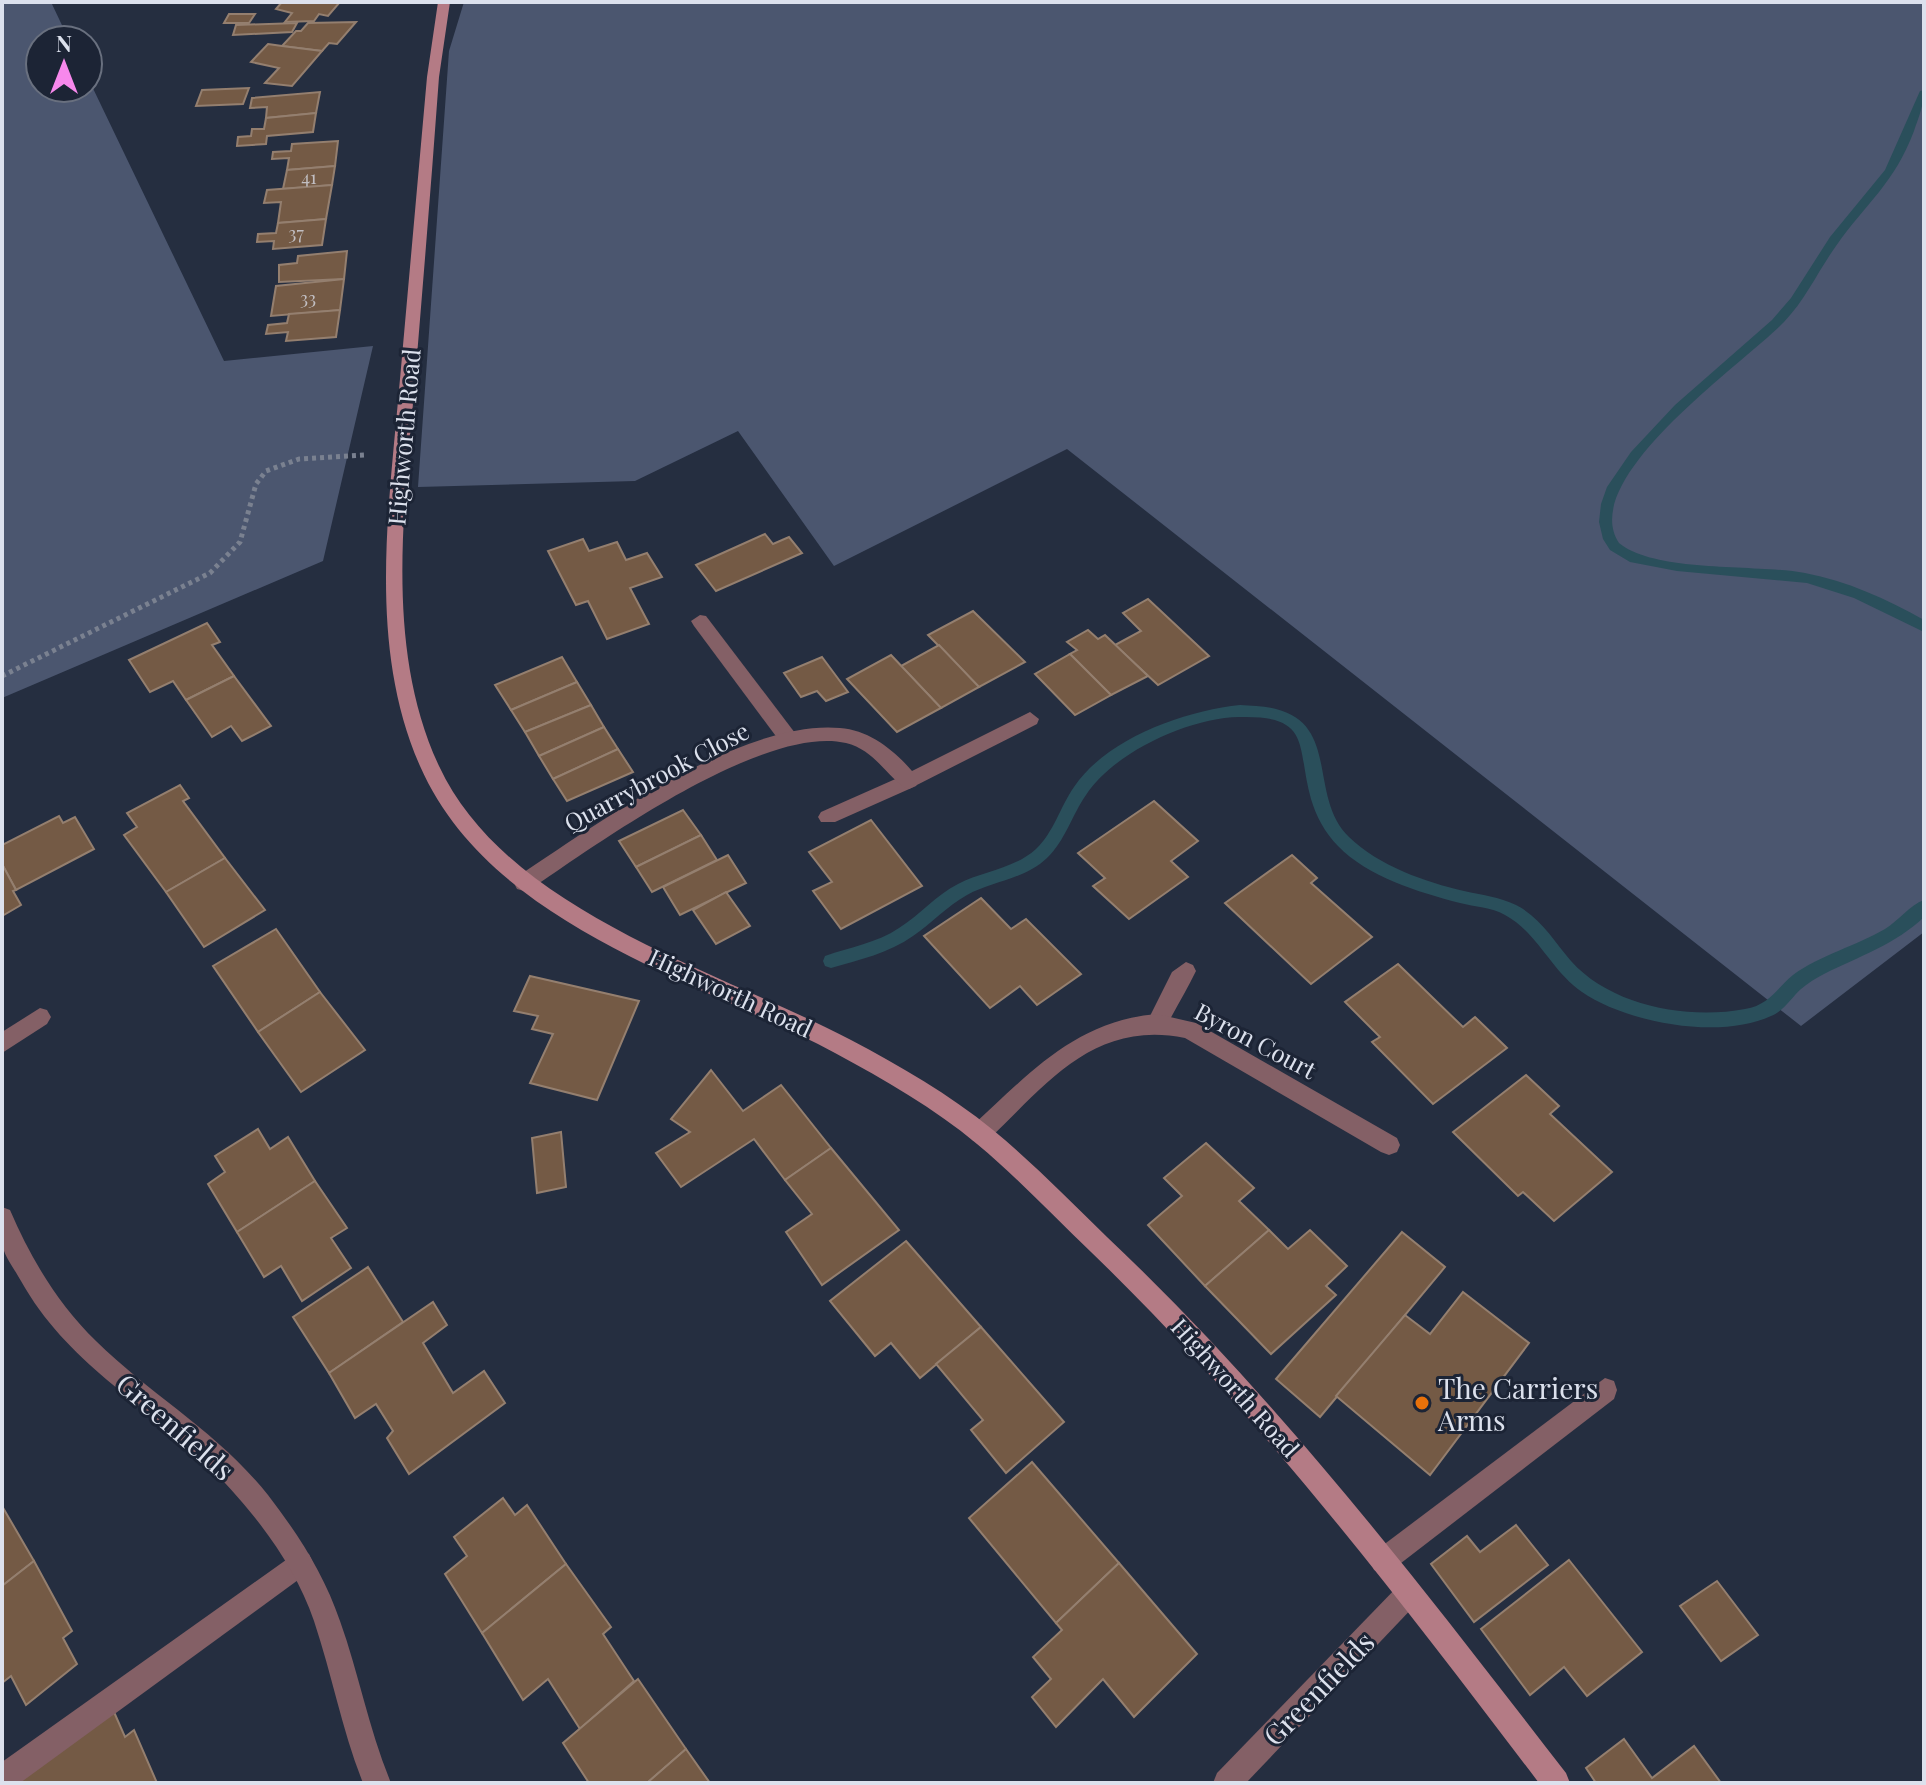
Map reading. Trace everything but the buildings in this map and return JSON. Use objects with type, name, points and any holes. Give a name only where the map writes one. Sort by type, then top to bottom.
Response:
[{"type":"street","name":"Highworth Road","points":[[444,2],[433,77],[401,451],[394,591],[403,683],[413,723],[422,752],[453,808],[478,839],[524,883],[587,923],[833,1040],[926,1095],[980,1133],[1139,1281],[1299,1455],[1556,1783]]},
{"type":"street","points":[[700,621],[788,738]]},
{"type":"street","points":[[828,817],[909,781],[1030,719]]},
{"type":"street","name":"Quarrybrook Close","points":[[524,883],[597,833],[692,780],[788,738],[843,735],[890,757],[909,781]]},
{"type":"street","points":[[1158,1022],[1179,978],[1186,971]]},
{"type":"street","points":[[2,1044],[40,1017]]},
{"type":"street","name":"Byron Court","points":[[980,1133],[1079,1044],[1107,1031],[1158,1022],[1189,1030],[1389,1145]]},
{"type":"street","name":"Greenfields","points":[[2,1218],[38,1288],[69,1330],[105,1365],[206,1446],[242,1484],[300,1563],[326,1618],[377,1783]]},
{"type":"street","points":[[1383,1561],[1605,1390]]},
{"type":"street","points":[[2,1779],[300,1563]]},
{"type":"street","name":"Greenfields","points":[[1227,1783],[1409,1593]]},
{"type":"path","points":[[2,676],[210,573],[231,556],[243,536],[258,481],[266,470],[290,462],[401,451]]},
{"type":"shaded area","points":[[2,2],[51,2],[61,24],[24,24],[24,104],[100,104],[224,361],[373,346],[323,561],[2,698]]},
{"type":"shaded area","points":[[464,2],[1924,2],[1924,932],[1801,1026],[1067,449],[834,566],[738,431],[635,481],[418,487],[449,51]]},
{"type":"waterway","points":[[1924,93],[1891,170],[1834,239],[1796,301],[1649,439],[1614,487],[1606,513],[1607,531],[1615,547],[1635,559],[1677,566],[1789,575],[1825,582],[1859,594],[1924,627]]},
{"type":"waterway","points":[[831,961],[898,937],[958,891],[1033,861],[1054,839],[1084,785],[1115,757],[1134,745],[1177,725],[1240,711],[1274,714],[1296,723],[1307,737],[1318,798],[1327,820],[1343,841],[1356,851],[1385,869],[1418,883],[1496,904],[1514,912],[1537,931],[1565,967],[1588,987],[1605,997],[1650,1012],[1675,1017],[1724,1019],[1766,1011],[1802,978],[1890,934],[1924,907]]},
{"type":"place","name":"The Carriers Arms","points":[[1422,1403]]}]
